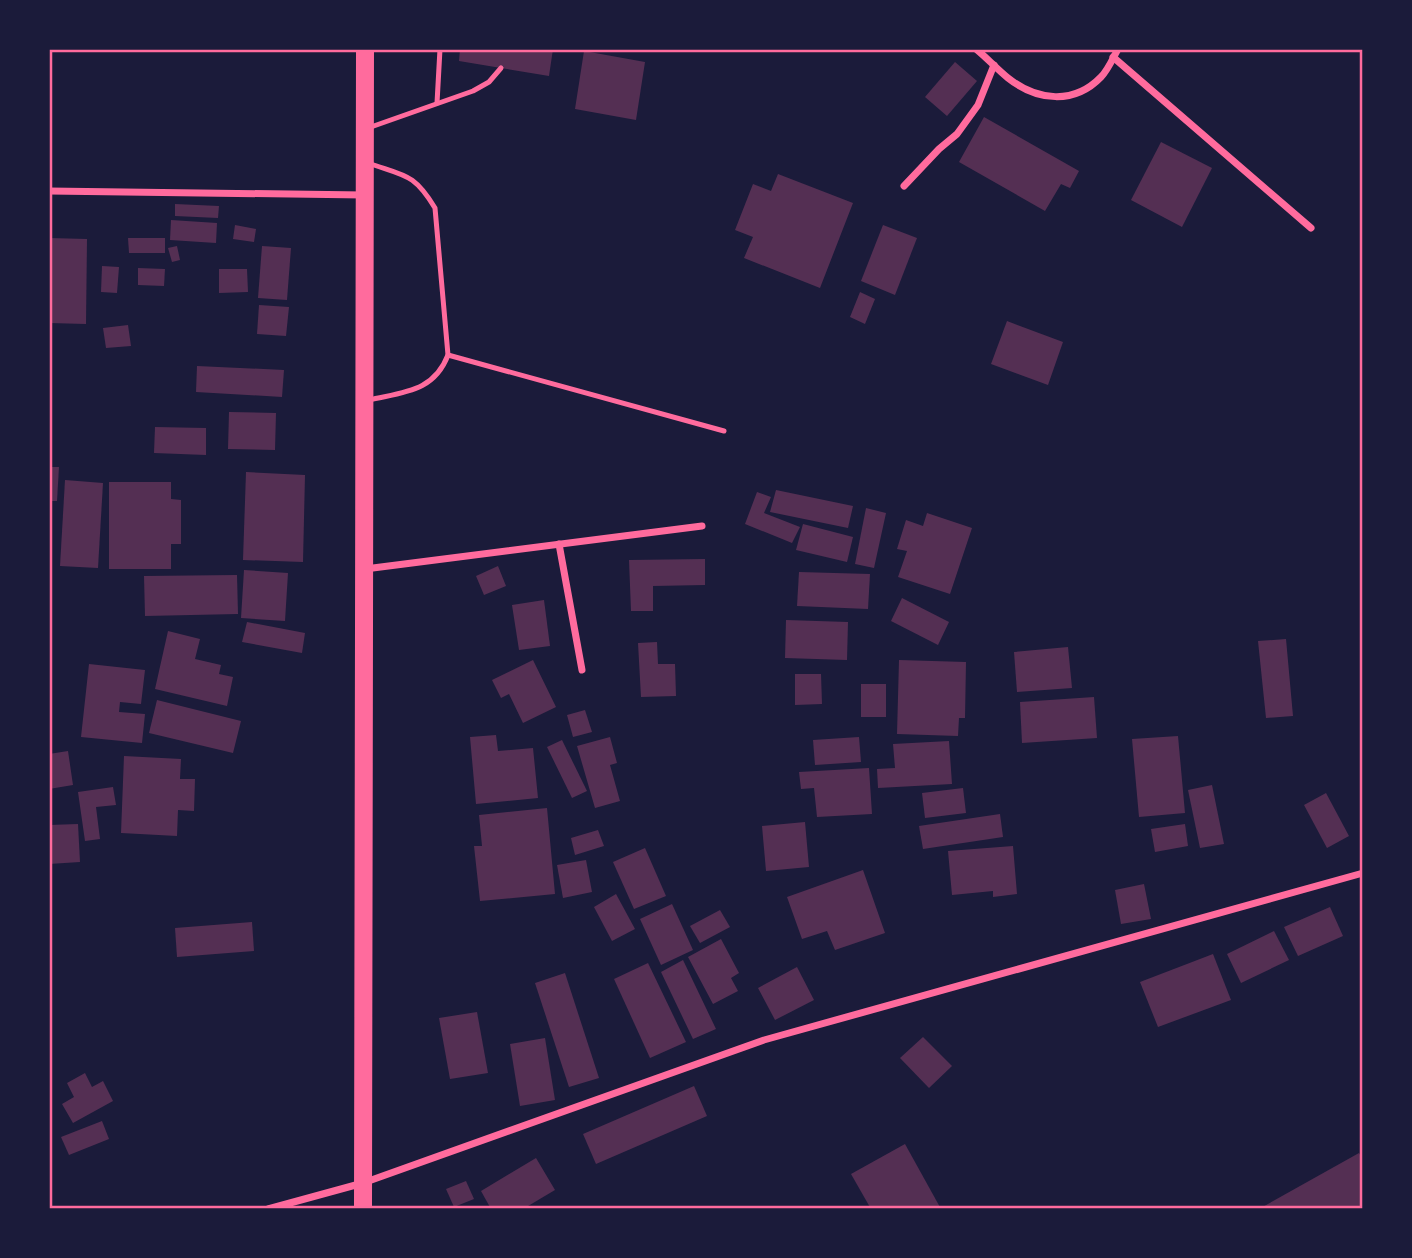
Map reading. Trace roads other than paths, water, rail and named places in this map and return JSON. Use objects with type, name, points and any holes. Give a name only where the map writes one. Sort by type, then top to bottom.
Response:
[{"type":"main road","points":[[363,1209],[365,49]]},
{"type":"street","points":[[976,49],[1008,78],[1025,89],[1046,97],[1068,97],[1087,89],[1103,76],[1118,49]]},
{"type":"street","points":[[1113,57],[1311,228]]},
{"type":"street","points":[[904,186],[957,134],[978,105],[994,65]]},
{"type":"street","points":[[49,191],[365,195]]},
{"type":"street","points":[[364,569],[702,526]]},
{"type":"street","points":[[559,544],[582,670]]},
{"type":"street","points":[[268,1209],[363,1183],[764,1040],[1363,873]]},
{"type":"lane","points":[[437,103],[440,49]]},
{"type":"lane","points":[[365,129],[473,91],[489,82],[501,68]]},
{"type":"lane","points":[[365,162],[414,179],[435,208],[448,355],[442,370],[424,387],[365,401]]},
{"type":"lane","points":[[448,355],[724,431]]}]
